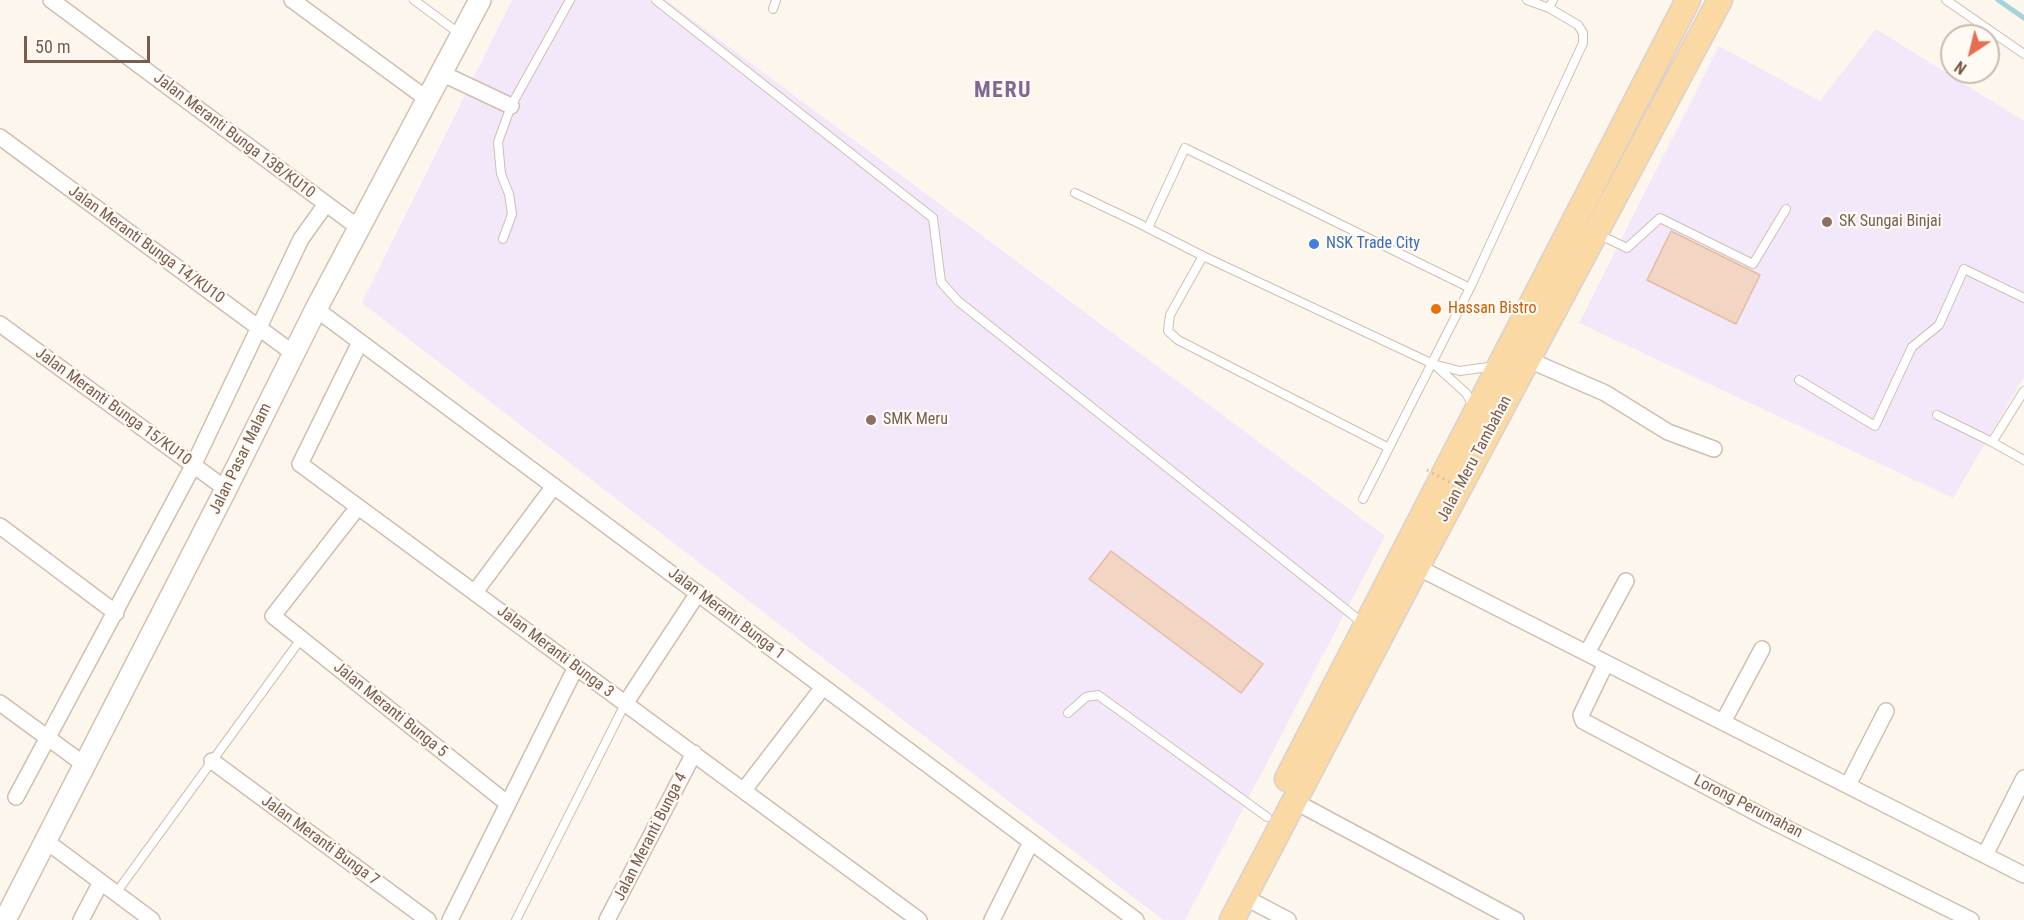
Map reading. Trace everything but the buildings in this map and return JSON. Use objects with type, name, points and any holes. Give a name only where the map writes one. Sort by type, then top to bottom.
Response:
[{"type":"main road","name":"Jalan Meru Tambahan","points":[[1215,920],[1688,0]]},
{"type":"main road","name":"Jalan Meru Tambahan","points":[[1232,920],[1417,567],[1720,0]]},
{"type":"street","name":"Jalan Meranti Bunga 13B/KU10","points":[[51,0],[359,228]]},
{"type":"street","points":[[292,0],[427,99]]},
{"type":"street","name":"Jalan Pasar Malam","points":[[5,920],[226,489],[293,353],[480,0]]},
{"type":"street","points":[[441,73],[511,106]]},
{"type":"street","name":"Jalan Meranti Bunga 14/KU10","points":[[0,137],[293,353]]},
{"type":"street","points":[[16,797],[193,466],[301,239],[326,204]]},
{"type":"street","name":"Jalan Meranti Bunga 1","points":[[316,309],[1136,920]]},
{"type":"street","name":"Jalan Meranti Bunga 15/KU10","points":[[0,324],[226,489]]},
{"type":"street","name":"Jalan Meranti Bunga 3","points":[[360,342],[300,464],[919,920]]},
{"type":"street","points":[[1529,360],[1605,393],[1668,432],[1714,448]]},
{"type":"street","points":[[475,592],[554,486]]},
{"type":"street","name":"Jalan Meranti Bunga 5","points":[[358,507],[273,616],[508,804]]},
{"type":"street","points":[[0,526],[116,613]]},
{"type":"street","points":[[1417,567],[2024,875]]},
{"type":"street","points":[[1587,653],[1626,580]]},
{"type":"street","points":[[626,704],[698,593]]},
{"type":"street","points":[[1723,722],[1762,649]]},
{"type":"street","name":"Lorong Perumahan","points":[[1606,663],[1581,715],[1583,721],[1767,819],[1971,920]]},
{"type":"street","points":[[450,920],[576,667]]},
{"type":"street","points":[[744,790],[823,687]]},
{"type":"street","points":[[0,703],[85,765]]},
{"type":"street","points":[[1848,785],[1886,711]]},
{"type":"street","name":"Jalan Meranti Bunga 4","points":[[608,920],[694,753]]},
{"type":"street","name":"Jalan Meranti Bunga 7","points":[[212,761],[428,920]]},
{"type":"street","points":[[1985,855],[2024,778]]},
{"type":"street","points":[[1294,801],[1516,920]]},
{"type":"street","points":[[46,841],[152,920]]},
{"type":"street","points":[[992,920],[1031,842]]},
{"type":"street","points":[[81,920],[101,882]]},
{"type":"street","points":[[1244,897],[1288,920]]},
{"type":"lane","points":[[414,0],[462,35]]},
{"type":"lane","points":[[503,239],[512,214],[509,194],[501,174],[498,142],[511,106],[570,0]]},
{"type":"lane","points":[[656,0],[933,218],[941,282],[958,301],[1366,625]]},
{"type":"lane","points":[[773,9],[776,0]]},
{"type":"lane","points":[[1362,498],[1433,364],[1470,288],[1583,43],[1583,33],[1578,25],[1549,8],[1527,0]]},
{"type":"lane","points":[[1549,8],[1553,0]]},
{"type":"lane","points":[[1946,0],[2024,54]]},
{"type":"lane","points":[[1148,228],[1185,148],[1470,288]]},
{"type":"lane","points":[[1075,193],[1433,364],[1460,371],[1498,366]]},
{"type":"lane","points":[[1596,233],[1627,248],[1660,218],[1753,264],[1786,209]]},
{"type":"lane","points":[[1203,256],[1170,315],[1168,331],[1178,340],[1389,448]]},
{"type":"lane","points":[[1799,380],[1875,426],[1912,347],[1939,325],[1964,269],[2024,297]]},
{"type":"lane","points":[[1433,364],[1454,380],[1466,393],[1476,410]]},
{"type":"lane","points":[[1992,442],[2024,391]]},
{"type":"lane","points":[[1937,415],[2024,460]]},
{"type":"lane","points":[[116,893],[301,639]]},
{"type":"lane","points":[[1068,713],[1086,697],[1098,695],[1267,818]]},
{"type":"lane","points":[[516,920],[626,704]]},
{"type":"path","points":[[1427,470],[1467,491]]},
{"type":"shaded area","name":"SMK Meru","points":[[512,0],[666,0],[1385,536],[1185,920],[1163,920],[362,303]]},
{"type":"shaded area","name":"SK Sungai Binjai","points":[[1876,29],[1940,69],[1940,84],[1964,84],[2024,121],[2024,377],[1953,498],[1579,323],[1719,46],[1820,101]]},
{"type":"waterway","points":[[1998,0],[2024,18]]},
{"type":"place","name":"SK Sungai Binjai","points":[[1827,222]]},
{"type":"place","name":"NSK Trade City","points":[[1314,244]]},
{"type":"place","name":"Hassan Bistro","points":[[1436,309]]},
{"type":"place","name":"SMK Meru","points":[[871,420]]},
{"type":"district","name":"MERU","points":[[1003,91]]}]
